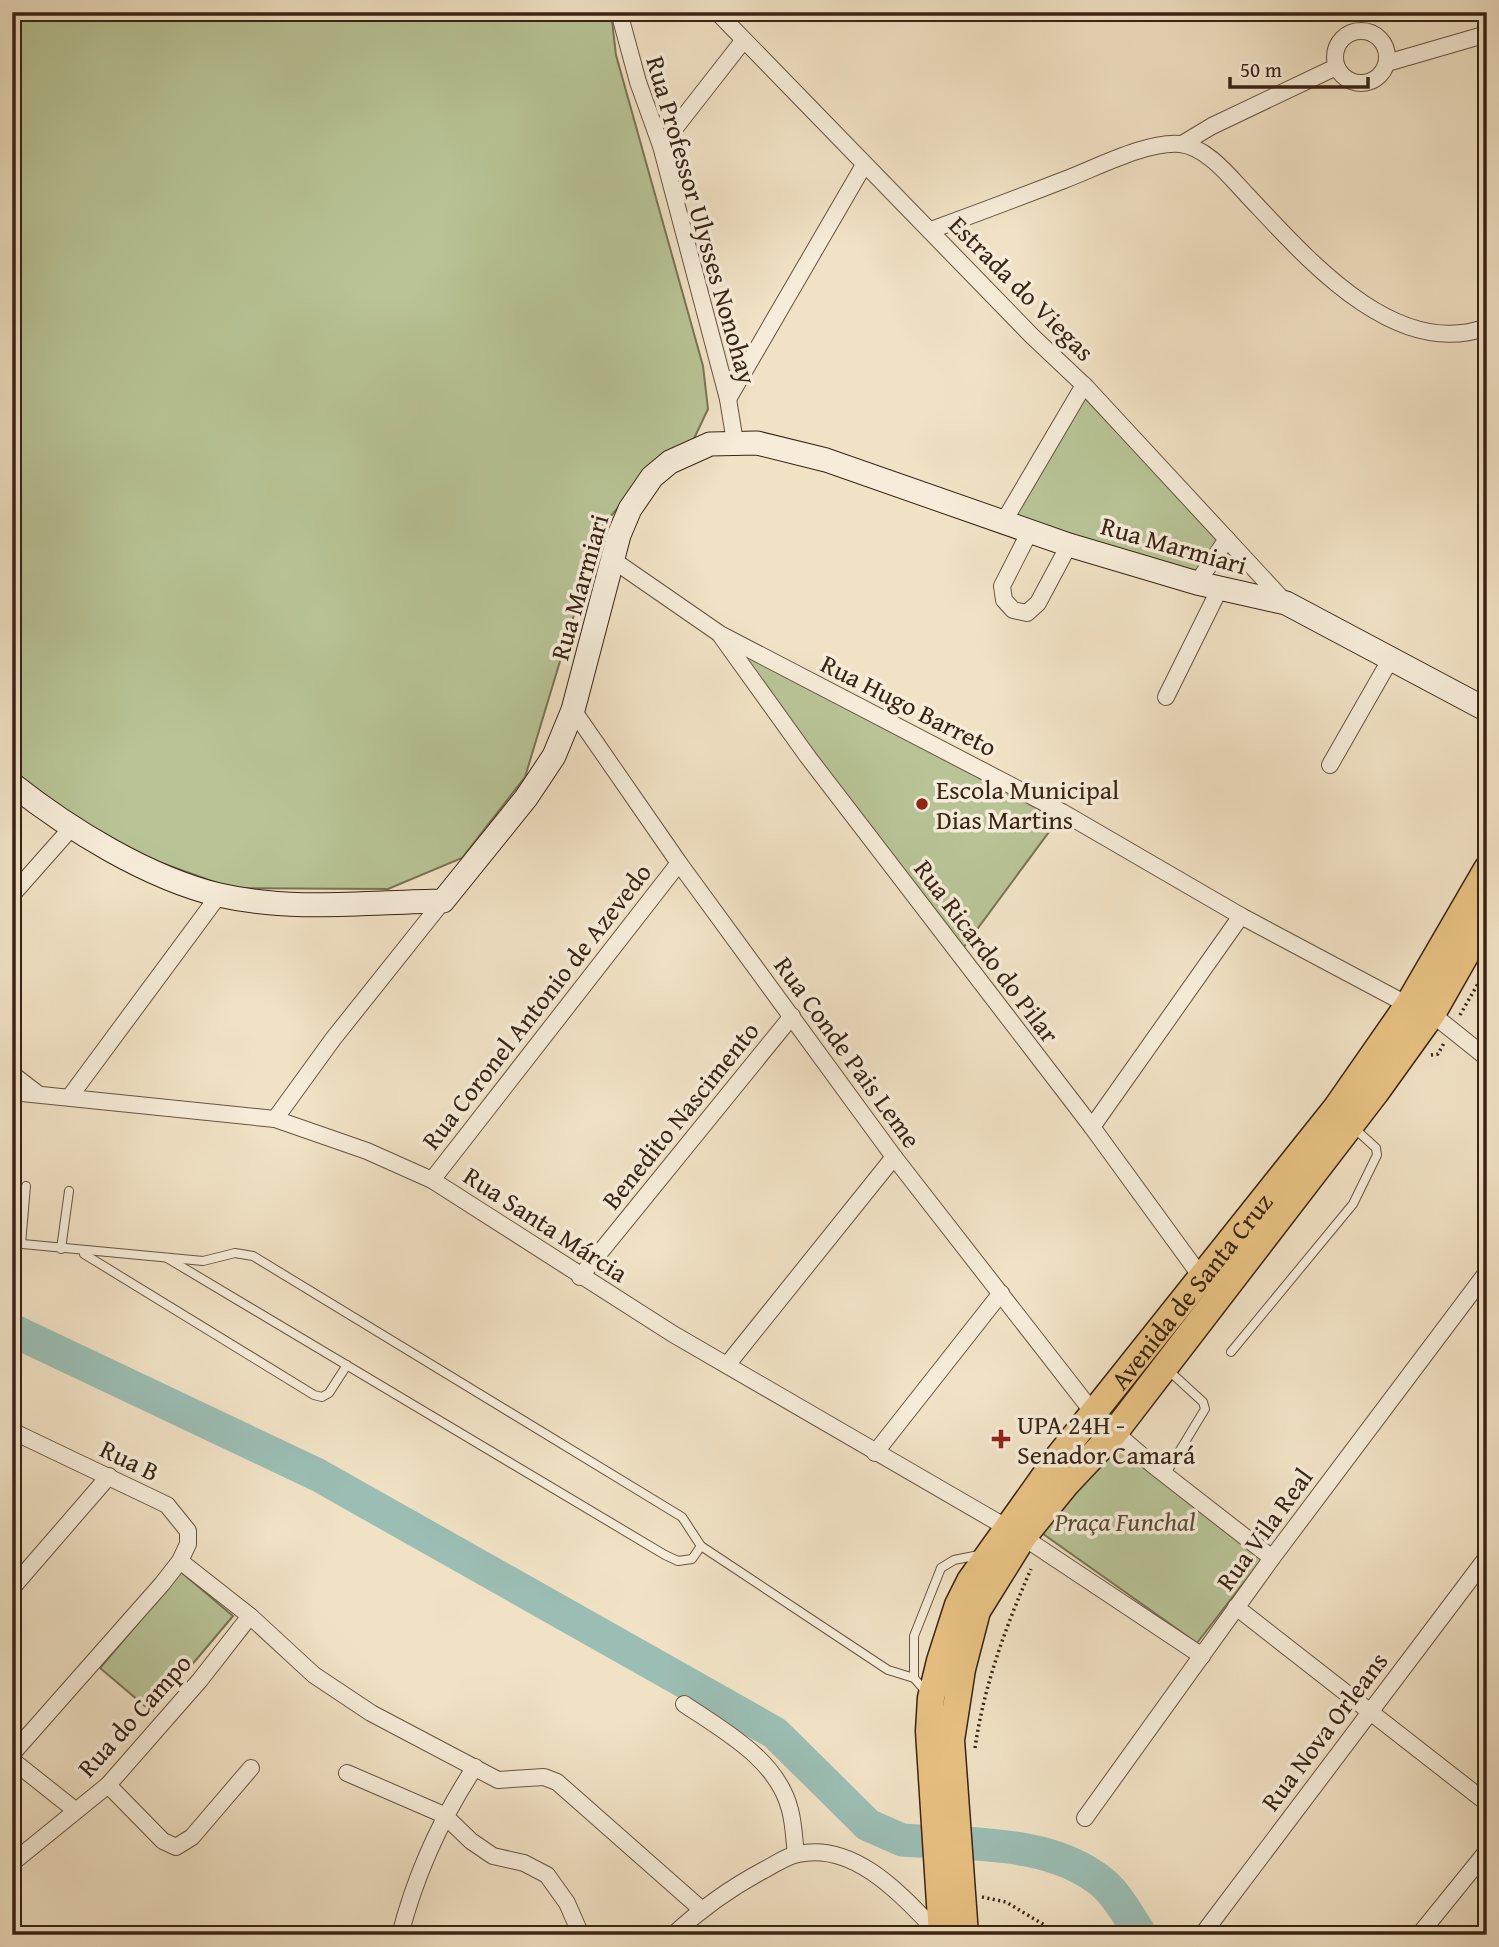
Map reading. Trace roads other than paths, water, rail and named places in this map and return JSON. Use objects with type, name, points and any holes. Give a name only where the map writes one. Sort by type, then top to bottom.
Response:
[{"type":"main road","name":"Avenida de Santa Cruz","points":[[945,1817],[929,1731],[932,1698],[958,1605],[989,1553],[1023,1538],[1059,1456],[1095,1415],[1201,1276],[1337,1107],[1431,1017],[1487,869]]},
{"type":"main road","name":"Avenida de Santa Cruz","points":[[941,1935],[947,1867],[945,1817],[951,1740],[962,1668],[977,1611],[1023,1538],[1066,1484],[1114,1433],[1431,1017],[1487,917]]},
{"type":"main road","name":"Avenida de Santa Cruz","points":[[947,1867],[978,1896],[965,1935]]},
{"type":"street","name":"Rua Professor Ulysses Nonohay","points":[[619,12],[638,82],[661,146],[728,399],[735,442]]},
{"type":"street","name":"Estrada do Viegas","points":[[717,12],[1032,336],[1084,385],[1286,603]]},
{"type":"street","points":[[1387,63],[1383,42],[1375,34],[1365,30],[1344,36],[1334,56],[1336,67],[1342,76],[1363,84],[1374,80],[1387,63],[1487,34]]},
{"type":"street","points":[[661,146],[743,41]]},
{"type":"street","points":[[931,230],[1129,155],[1182,144],[1212,126],[1336,67]]},
{"type":"street","points":[[1182,144],[1209,158],[1333,281],[1364,303],[1406,328],[1434,335],[1487,327]]},
{"type":"street","points":[[728,399],[864,165]]},
{"type":"street","points":[[1004,521],[1084,385]]},
{"type":"street","name":"Rua Marmiari","points":[[443,901],[539,780],[554,756],[573,710],[624,522],[652,477],[691,451],[710,444],[735,442],[779,447],[826,460],[1069,545],[1197,583],[1286,603],[1487,710]]},
{"type":"street","points":[[1030,531],[1002,586],[1004,600],[1020,613],[1027,613],[1038,603],[1069,545]]},
{"type":"street","points":[[1197,583],[1227,539]]},
{"type":"street","name":"Rua Hugo Barreto","points":[[613,560],[720,634],[1062,812],[1241,916],[1431,1017],[1487,1058]]},
{"type":"street","points":[[1166,697],[1220,589]]},
{"type":"street","name":"Rua Ricardo do Pilar","points":[[720,634],[808,757],[1092,1127],[1217,1298]]},
{"type":"street","points":[[1330,765],[1390,660]]},
{"type":"street","name":"Rua Conde Pais Leme","points":[[573,710],[679,863],[894,1157],[1095,1415]]},
{"type":"street","points":[[12,784],[120,854],[219,895],[258,901],[341,905],[443,901]]},
{"type":"street","points":[[12,895],[74,826]]},
{"type":"street","name":"Rua Coronel Antonio de Azevedo","points":[[432,1180],[679,863]]},
{"type":"street","points":[[71,1096],[219,895]]},
{"type":"street","points":[[275,1119],[325,1049],[443,901]]},
{"type":"street","points":[[1092,1127],[1241,916]]},
{"type":"street","name":"Benedito Nascimento","points":[[580,1277],[792,1016]]},
{"type":"street","points":[[12,1074],[38,1094]]},
{"type":"street","name":"Rua Santa Márcia","points":[[12,1091],[275,1119],[367,1151],[432,1180],[580,1277],[874,1453],[1023,1538]]},
{"type":"street","points":[[727,1365],[894,1157]]},
{"type":"street","name":"Rua Vila Real","points":[[1085,1818],[1272,1558],[1485,1279]]},
{"type":"street","points":[[874,1453],[1000,1293]]},
{"type":"street","points":[[1095,1415],[1165,1475],[1272,1558]]},
{"type":"street","name":"Rua B","points":[[13,1433],[167,1505],[188,1531],[188,1544],[180,1561]]},
{"type":"street","points":[[12,1588],[109,1476]]},
{"type":"street","points":[[1023,1538],[1202,1657]]},
{"type":"street","name":"Rua Nova Orleans","points":[[1202,1935],[1487,1557]]},
{"type":"street","points":[[12,1754],[180,1561],[250,1616],[339,1694],[498,1780],[544,1777],[558,1782],[701,1909]]},
{"type":"street","points":[[1236,1607],[1487,1803]]},
{"type":"street","name":"Rua do Campo","points":[[12,1863],[108,1785],[200,1680],[250,1616]]},
{"type":"street","points":[[684,1704],[729,1735],[771,1773],[790,1809],[796,1854]]},
{"type":"street","points":[[12,1760],[75,1810]]},
{"type":"street","points":[[400,1935],[423,1862],[444,1815],[475,1767]]},
{"type":"street","points":[[108,1785],[163,1841],[176,1847],[192,1837],[251,1768]]},
{"type":"street","points":[[347,1773],[444,1815],[471,1841],[494,1856],[524,1863],[547,1875],[567,1903],[581,1935]]},
{"type":"street","points":[[1419,1935],[1487,1851]]},
{"type":"street","points":[[673,1935],[701,1909],[745,1880],[796,1854],[820,1852],[842,1857],[873,1873],[895,1889],[941,1935]]},
{"type":"lane","points":[[1231,1352],[1353,1205],[1376,1162],[1376,1148],[1350,1125]]},
{"type":"lane","points":[[26,1186],[17,1243],[61,1250],[164,1256],[203,1262],[235,1253],[253,1256],[682,1517],[701,1546],[888,1670],[914,1678],[932,1698]]},
{"type":"lane","points":[[61,1250],[69,1191]]},
{"type":"lane","points":[[81,1252],[314,1395],[322,1397],[329,1393],[346,1365]]},
{"type":"lane","points":[[164,1256],[664,1555],[678,1561],[692,1559],[701,1546]]},
{"type":"lane","points":[[1164,1367],[1203,1402],[1205,1409],[1165,1475]]},
{"type":"lane","points":[[914,1678],[914,1636],[941,1567],[954,1560],[989,1553]]},
{"type":"waterway","points":[[12,1330],[318,1475],[775,1733],[868,1825],[902,1840],[1007,1847],[1058,1858],[1103,1883],[1119,1901],[1141,1935]]},
{"type":"place","name":"Escola Municipal Dias Martins","points":[[922,804]]},
{"type":"place","name":"UPA 24H - Senador Camará","points":[[1001,1439]]},
{"type":"park label","name":"Praça Funchal","points":[[1125,1521]]}]
